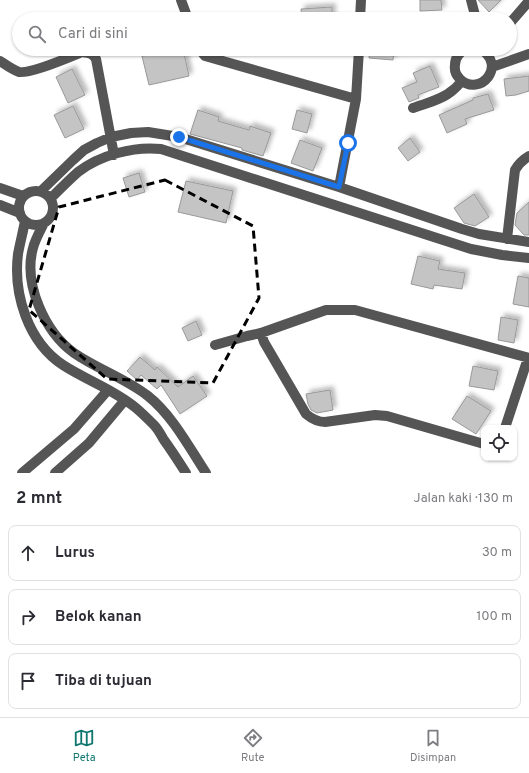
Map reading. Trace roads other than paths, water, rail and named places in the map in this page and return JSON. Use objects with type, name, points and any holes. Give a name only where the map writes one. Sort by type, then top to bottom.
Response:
[{"type":"street","points":[[181,0],[185,12]]},
{"type":"street","points":[[360,12],[361,0]]},
{"type":"street","points":[[471,0],[474,12]]},
{"type":"street","points":[[517,16],[529,1]]},
{"type":"street","points":[[492,67],[529,54]]},
{"type":"street","points":[[0,61],[16,71],[24,72],[71,56]]},
{"type":"street","points":[[94,56],[96,58],[114,154]]},
{"type":"street","points":[[205,56],[356,100]]},
{"type":"street","points":[[339,187],[356,100],[359,56]]},
{"type":"street","points":[[458,56],[455,71],[462,81],[466,84],[472,85],[483,82],[491,73],[492,67],[488,56]]},
{"type":"street","points":[[413,108],[449,94],[462,81]]},
{"type":"street","points":[[41,191],[84,150],[111,137],[131,133],[148,132],[179,137],[339,187],[479,234],[529,242]]},
{"type":"street","points":[[51,198],[79,172],[95,162],[114,154],[129,150],[143,148],[161,149],[471,249],[529,258]]},
{"type":"street","points":[[507,238],[515,170],[518,164],[529,156]]},
{"type":"street","points":[[260,181],[266,164]]},
{"type":"street","points":[[0,188],[23,196]]},
{"type":"street","points":[[186,473],[155,426],[135,407],[51,356],[42,346],[32,330],[22,306],[17,273],[22,217],[19,204],[23,196],[32,191],[41,191],[51,198],[54,207],[51,217],[44,224],[33,247],[30,262],[31,280],[34,294],[44,318],[55,335],[64,345],[75,353],[148,396],[168,415],[206,473]]},
{"type":"street","points":[[0,205],[34,225],[44,224]]},
{"type":"street","points":[[215,345],[261,333],[326,310],[355,310],[529,358],[506,425]]},
{"type":"street","points":[[261,333],[264,342],[306,414],[310,418],[325,422],[387,416],[481,443]]},
{"type":"street","points":[[51,356],[64,345]]},
{"type":"street","points":[[22,473],[74,429],[108,390]]},
{"type":"street","points":[[55,473],[89,443],[125,400]]}]
